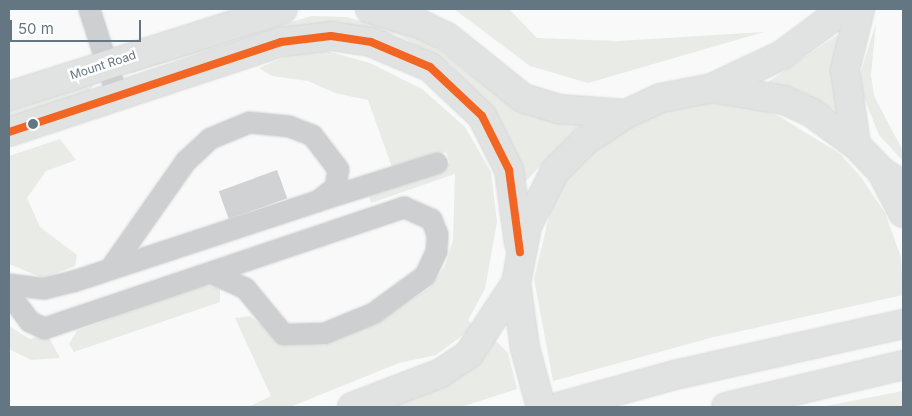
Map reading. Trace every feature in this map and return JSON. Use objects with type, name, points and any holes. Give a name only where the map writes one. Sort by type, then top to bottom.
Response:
[{"type":"main road","name":"Mount Road","points":[[9,96],[283,9]]},
{"type":"main road","points":[[370,9],[418,23],[447,37],[522,98],[559,109],[626,114]]},
{"type":"main road","points":[[541,407],[525,348],[516,283],[520,252],[538,200],[555,171],[585,141],[626,114],[661,98],[712,88],[782,55],[844,9]]},
{"type":"main road","points":[[856,145],[845,70],[860,9]]},
{"type":"main road","points":[[9,132],[302,38],[350,38],[393,49],[447,79],[473,104],[492,132],[508,170],[520,252]]},
{"type":"main road","points":[[712,88],[784,100],[811,112],[856,145],[893,179],[903,212]]},
{"type":"main road","points":[[352,407],[441,373],[468,354],[516,283]]},
{"type":"main road","points":[[558,407],[680,374],[903,324]]},
{"type":"main road","points":[[726,407],[903,365]]},
{"type":"street","points":[[89,9],[109,63],[117,96]]},
{"type":"street","points":[[110,268],[186,160],[210,138],[249,122],[304,132],[330,153],[338,169],[335,187],[317,201]]},
{"type":"street","points":[[9,284],[44,288],[436,163]]},
{"type":"street","points":[[9,294],[29,321],[44,328],[214,274],[404,207],[431,219],[437,234],[436,251],[425,275],[373,313],[324,333],[284,334],[245,288],[214,274]]},
{"type":"shaded area","points":[[454,9],[509,9],[537,38],[618,41],[764,32],[588,83],[530,66]]},
{"type":"shaded area","points":[[312,16],[346,17],[406,32],[432,45],[507,103],[582,123],[524,183],[514,149],[494,112],[450,65],[399,35],[336,22],[277,30],[131,73],[130,68]]},
{"type":"shaded area","points":[[876,23],[871,75],[874,96],[903,151],[903,161],[879,135],[861,90],[860,75]]},
{"type":"shaded area","points":[[836,36],[842,37],[833,87],[837,111],[803,92],[768,82]]},
{"type":"shaded area","points":[[327,51],[370,63],[422,89],[465,127],[491,172],[497,222],[485,289],[468,320],[472,324],[467,332],[436,355],[399,363],[290,407],[248,407],[271,396],[235,318],[250,316],[284,342],[324,345],[383,319],[429,288],[445,266],[453,240],[455,174],[371,203],[368,192],[450,163],[446,152],[393,170],[368,100],[335,93],[308,81],[272,76],[259,68],[290,55]]},
{"type":"shaded area","points":[[97,78],[87,96],[9,121],[9,105]]},
{"type":"shaded area","points":[[702,102],[752,107],[777,115],[839,153],[861,177],[885,213],[901,257],[903,295],[714,337],[553,381],[534,279],[551,208],[563,184],[596,146],[658,112]]},
{"type":"shaded area","points":[[60,139],[76,160],[46,171],[27,198],[40,227],[77,255],[75,266],[43,278],[9,264],[9,156]]},
{"type":"shaded area","points":[[197,286],[220,286],[220,302],[74,352],[69,344],[77,331]]},
{"type":"shaded area","points":[[9,326],[30,339],[47,334],[60,358],[31,360],[9,349]]},
{"type":"shaded area","points":[[492,337],[508,353],[517,389],[461,407],[379,407]]},
{"type":"shaded area","points":[[903,391],[903,407],[821,407]]},
{"type":"building","points":[[277,170],[287,198],[229,219],[219,191]]},
{"type":"transit line","points":[[9,132],[281,42],[331,36],[371,42],[430,67],[482,116],[509,170],[520,252]]}]
